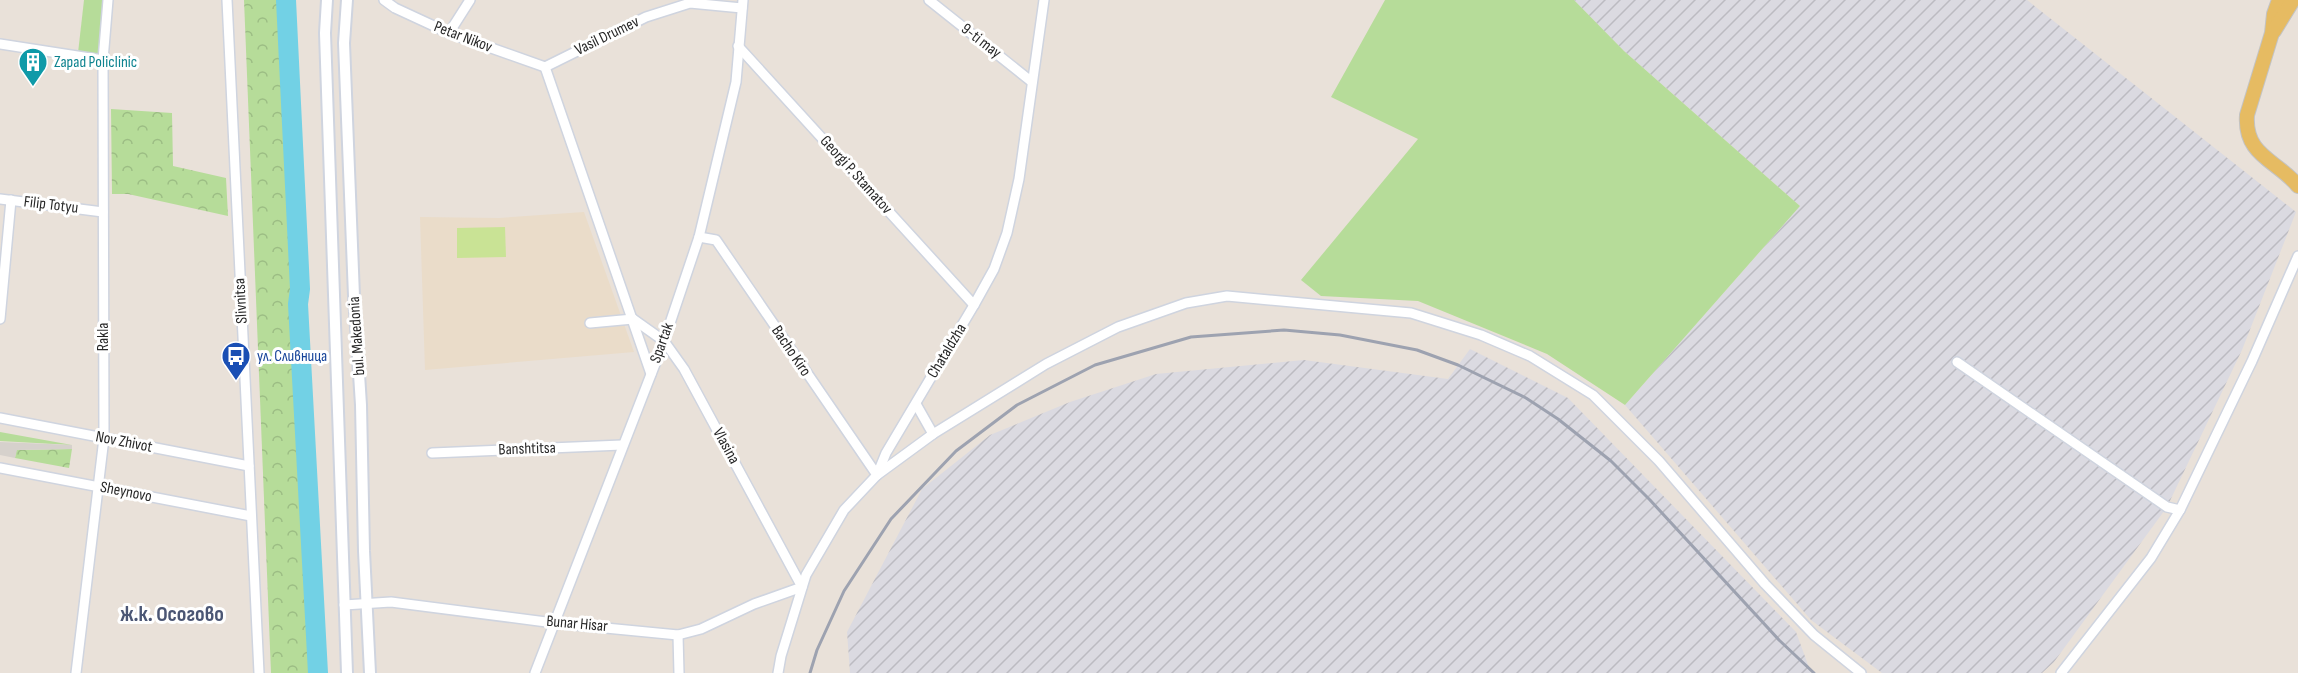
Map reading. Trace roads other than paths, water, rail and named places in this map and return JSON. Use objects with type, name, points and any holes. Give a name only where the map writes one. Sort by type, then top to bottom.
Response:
[{"type":"main road","points":[[2285,4],[2274,14],[2272,33],[2246,124],[2248,135],[2258,151],[2276,168],[2296,181]]},
{"type":"street","name":"Rakla","points":[[76,673],[104,438],[103,60],[108,0]]},
{"type":"street","name":"Slivnitsa","points":[[227,0],[259,673]]},
{"type":"street","name":"bul. Makedonia","points":[[327,0],[325,45],[347,673]]},
{"type":"street","name":"bul. Makedonia","points":[[348,0],[344,43],[354,296],[362,405],[366,603],[370,673]]},
{"type":"street","points":[[346,16],[356,0]]},
{"type":"street","name":"Petar Nikov","points":[[384,0],[395,8],[449,33],[544,67]]},
{"type":"street","points":[[449,33],[470,0]]},
{"type":"street","name":"9-ti may","points":[[929,0],[1032,82]]},
{"type":"street","name":"Chataldzha","points":[[778,673],[806,575],[844,510],[877,475],[886,453],[994,269],[1007,232],[1019,179],[1044,0]]},
{"type":"street","name":"Vasil Drumev","points":[[544,67],[645,17],[690,3],[743,4]]},
{"type":"street","name":"Spartak","points":[[534,673],[664,341],[699,237],[736,82],[743,4]]},
{"type":"street","points":[[0,44],[103,60]]},
{"type":"street","name":"Georgi P. Stamatov","points":[[738,45],[974,305]]},
{"type":"street","points":[[544,67],[651,374]]},
{"type":"street","name":"Filip Totyu","points":[[0,199],[102,212]]},
{"type":"street","points":[[0,319],[11,200]]},
{"type":"street","name":"Bacho Kiro","points":[[699,237],[716,240],[877,475]]},
{"type":"street","points":[[2061,673],[2151,558],[2180,510],[2252,361],[2298,256]]},
{"type":"street","points":[[877,475],[933,434],[1046,364],[1118,327],[1186,303],[1227,296],[1411,313],[1480,334],[1530,356],[1593,395],[1659,461],[1765,584],[1805,626],[1861,673]]},
{"type":"street","points":[[590,323],[633,320]]},
{"type":"street","name":"Vlasina","points":[[633,320],[664,341],[684,369],[802,587]]},
{"type":"street","points":[[1956,362],[2167,507],[2180,510]]},
{"type":"street","points":[[916,404],[933,434]]},
{"type":"street","name":"Nov Zhivot","points":[[0,418],[249,466]]},
{"type":"street","name":"Banshtitsa","points":[[432,453],[622,445]]},
{"type":"street","name":"Sheynovo","points":[[0,468],[251,516]]},
{"type":"street","name":"Bunar Hisar","points":[[344,605],[391,602],[554,623],[678,635],[701,629],[754,604],[802,587]]},
{"type":"street","points":[[678,635],[679,673]]},
{"type":"waterway","points":[[286,0],[300,289],[298,304],[318,673]]},
{"type":"railway","points":[[810,673],[817,650],[844,591],[891,519],[956,451],[1017,405],[1095,365],[1191,337],[1284,330],[1340,335],[1417,350],[1458,365],[1526,398],[1558,419],[1611,461],[1779,640],[1814,673]]},
{"type":"place","name":"Zapad Policlinic","points":[[33,88]]},
{"type":"place","name":"ул. Сливница","points":[[236,382]]},
{"type":"district","name":"ж.к. Осогово","points":[[172,614]]}]
